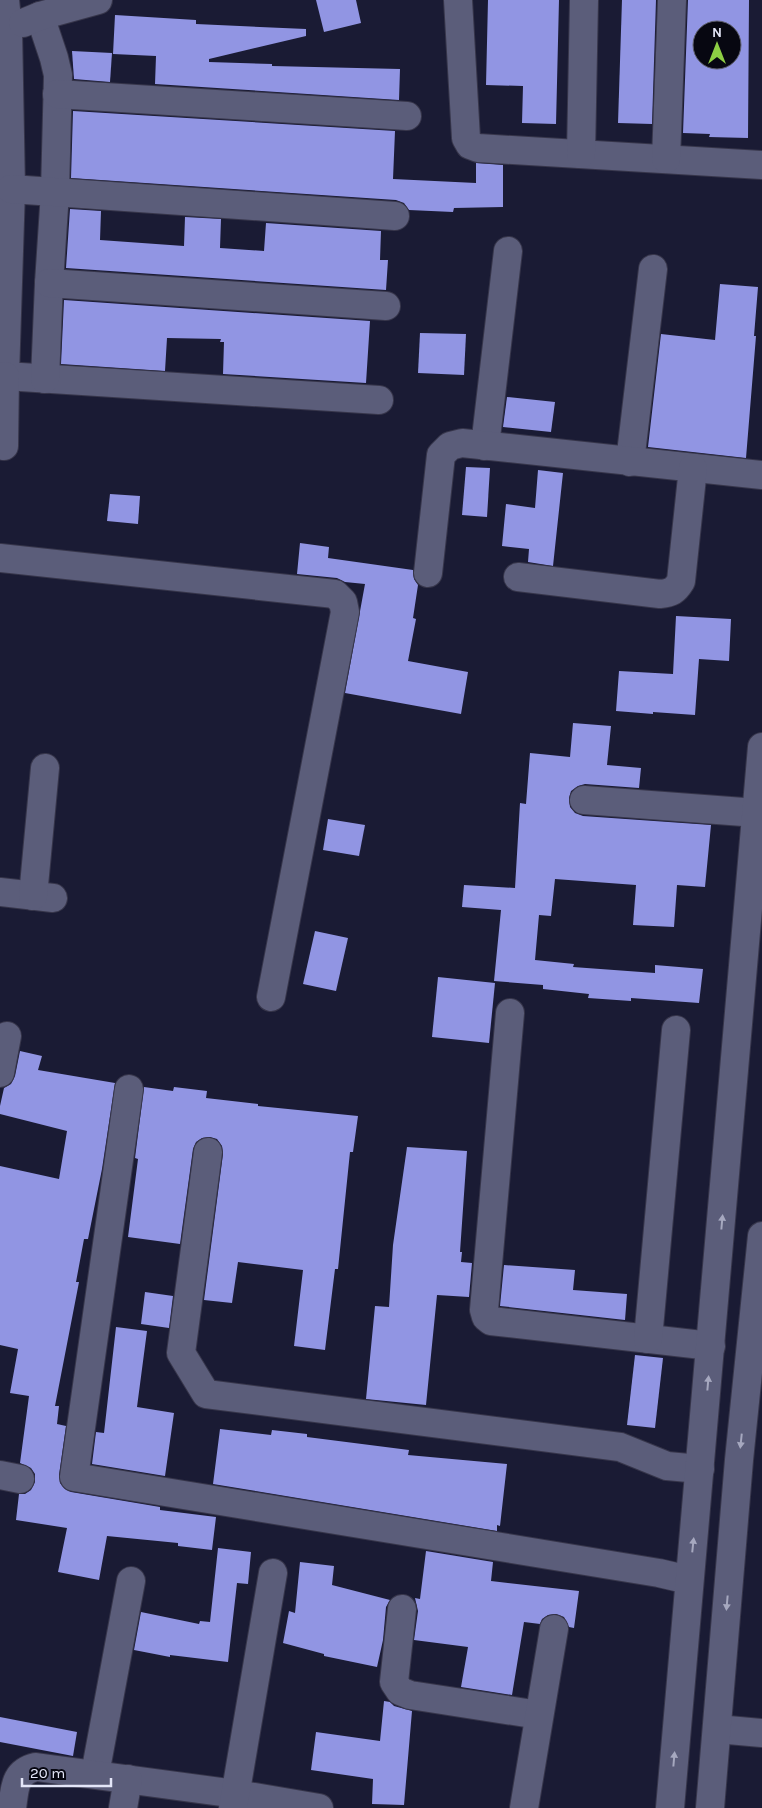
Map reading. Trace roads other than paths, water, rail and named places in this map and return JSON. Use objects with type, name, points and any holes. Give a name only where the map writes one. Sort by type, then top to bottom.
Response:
[{"type":"street","points":[[4,446],[11,189],[4,29],[5,0]]},
{"type":"street","points":[[4,29],[40,16],[98,0]]},
{"type":"street","points":[[458,0],[466,138],[470,145],[478,148],[762,165]]},
{"type":"street","points":[[581,154],[584,0]]},
{"type":"street","points":[[666,159],[672,0]]},
{"type":"street","points":[[40,16],[58,76],[55,192],[49,283],[46,379]]},
{"type":"street","points":[[57,94],[407,116]]},
{"type":"street","points":[[11,189],[396,216]]},
{"type":"street","points":[[485,446],[508,251]]},
{"type":"street","points":[[630,462],[653,269]]},
{"type":"street","points":[[49,283],[386,306]]},
{"type":"street","points":[[5,376],[379,400]]},
{"type":"street","points":[[428,573],[441,455],[450,446],[462,443],[762,475]]},
{"type":"street","points":[[518,577],[660,594],[670,593],[676,589],[681,581],[693,468]]},
{"type":"street","points":[[0,558],[335,594],[343,602],[345,612],[271,997]]},
{"type":"street","points":[[670,1808],[762,747]]},
{"type":"street","points":[[0,892],[43,897],[44,768]]},
{"type":"street","points":[[584,800],[757,813]]},
{"type":"street","points":[[510,1012],[484,1310],[486,1317],[491,1321],[711,1346]]},
{"type":"street","points":[[648,1339],[676,1030]]},
{"type":"street","points":[[0,1073],[7,1036]]},
{"type":"street","points":[[129,1089],[74,1477],[659,1573],[689,1580]]},
{"type":"street","points":[[208,1152],[181,1353],[206,1394],[620,1447],[667,1466],[700,1469]]},
{"type":"street","points":[[710,1808],[739,1460],[756,1354],[762,1236]]},
{"type":"street","points":[[234,1801],[273,1573]]},
{"type":"street","points":[[95,1774],[131,1581]]},
{"type":"street","points":[[402,1609],[394,1682],[400,1691],[540,1715]]},
{"type":"street","points":[[524,1808],[554,1629]]},
{"type":"street","points":[[717,1728],[762,1733]]},
{"type":"street","points":[[12,1808],[18,1779],[26,1769],[36,1767],[128,1779],[234,1801],[319,1808]]},
{"type":"street","points":[[123,1808],[128,1779]]}]
